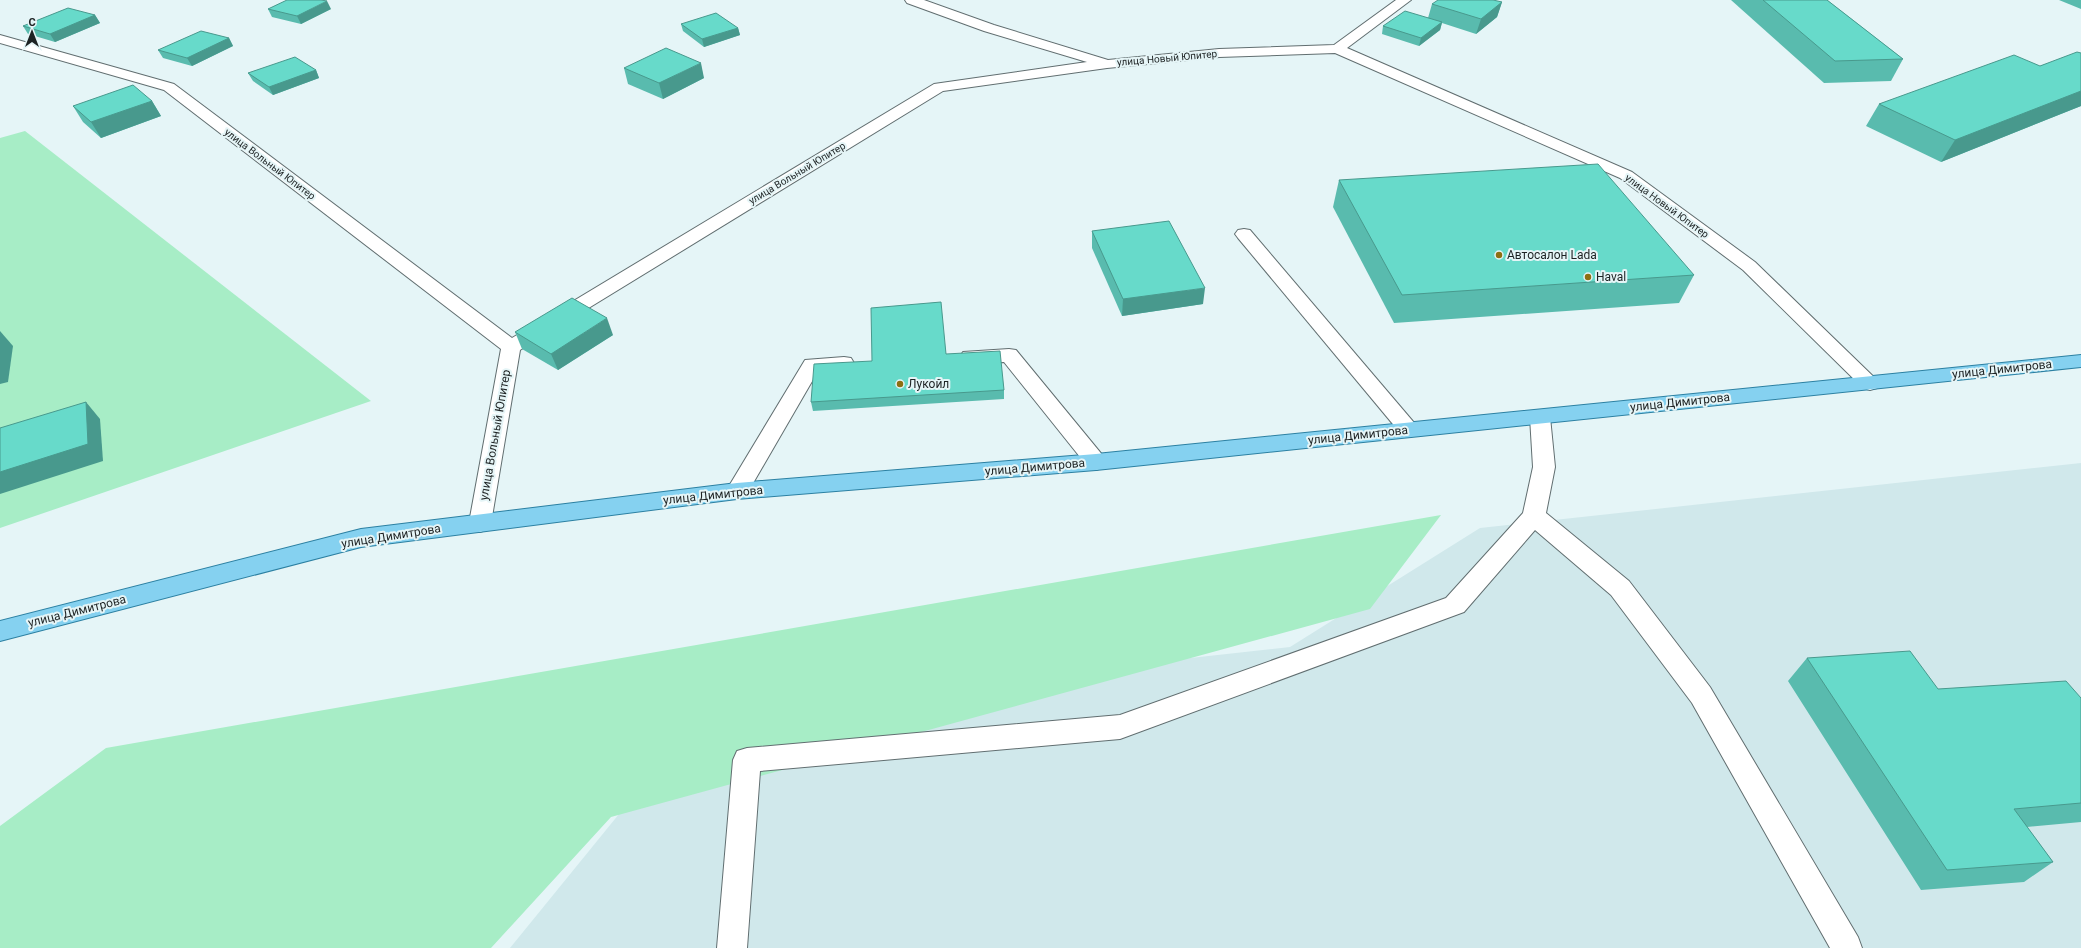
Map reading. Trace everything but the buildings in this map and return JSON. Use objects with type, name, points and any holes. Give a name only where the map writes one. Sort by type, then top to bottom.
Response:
[{"type":"main road","name":"улица Димитрова","points":[[0,631],[361,538],[736,491],[1096,462],[2081,361]]},
{"type":"street","name":"улица Новый Юпитер","points":[[912,0],[989,28],[1107,64],[1219,53],[1337,49],[1626,175],[1749,266],[1870,383]]},
{"type":"street","points":[[1337,49],[1404,0]]},
{"type":"street","name":"улица Вольный Юпитер","points":[[0,39],[168,87],[510,347]]},
{"type":"street","name":"улица Вольный Юпитер","points":[[480,523],[510,347],[939,87],[1107,64]]},
{"type":"street","points":[[1244,234],[1409,430]]},
{"type":"street","points":[[954,358],[1009,355],[1096,462]]},
{"type":"street","points":[[736,491],[812,365],[865,362]]},
{"type":"street","points":[[732,948],[747,760],[1120,727],[1455,604],[1534,516],[1544,467],[1540,417]]},
{"type":"street","points":[[1534,516],[1620,588],[1701,695],[1847,948]]},
{"type":"shaded area","points":[[2081,463],[2081,948],[510,948],[702,712],[1290,647],[1480,528]]},
{"type":"green space","points":[[25,131],[371,401],[0,528],[0,138]]},
{"type":"green space","points":[[1441,515],[1370,609],[611,817],[491,948],[0,948],[0,826],[106,748]]},
{"type":"place","name":"Автосалон Lada","points":[[1499,255]]},
{"type":"place","name":"Haval","points":[[1588,277]]},
{"type":"place","name":"Лукойл","points":[[900,384]]}]
